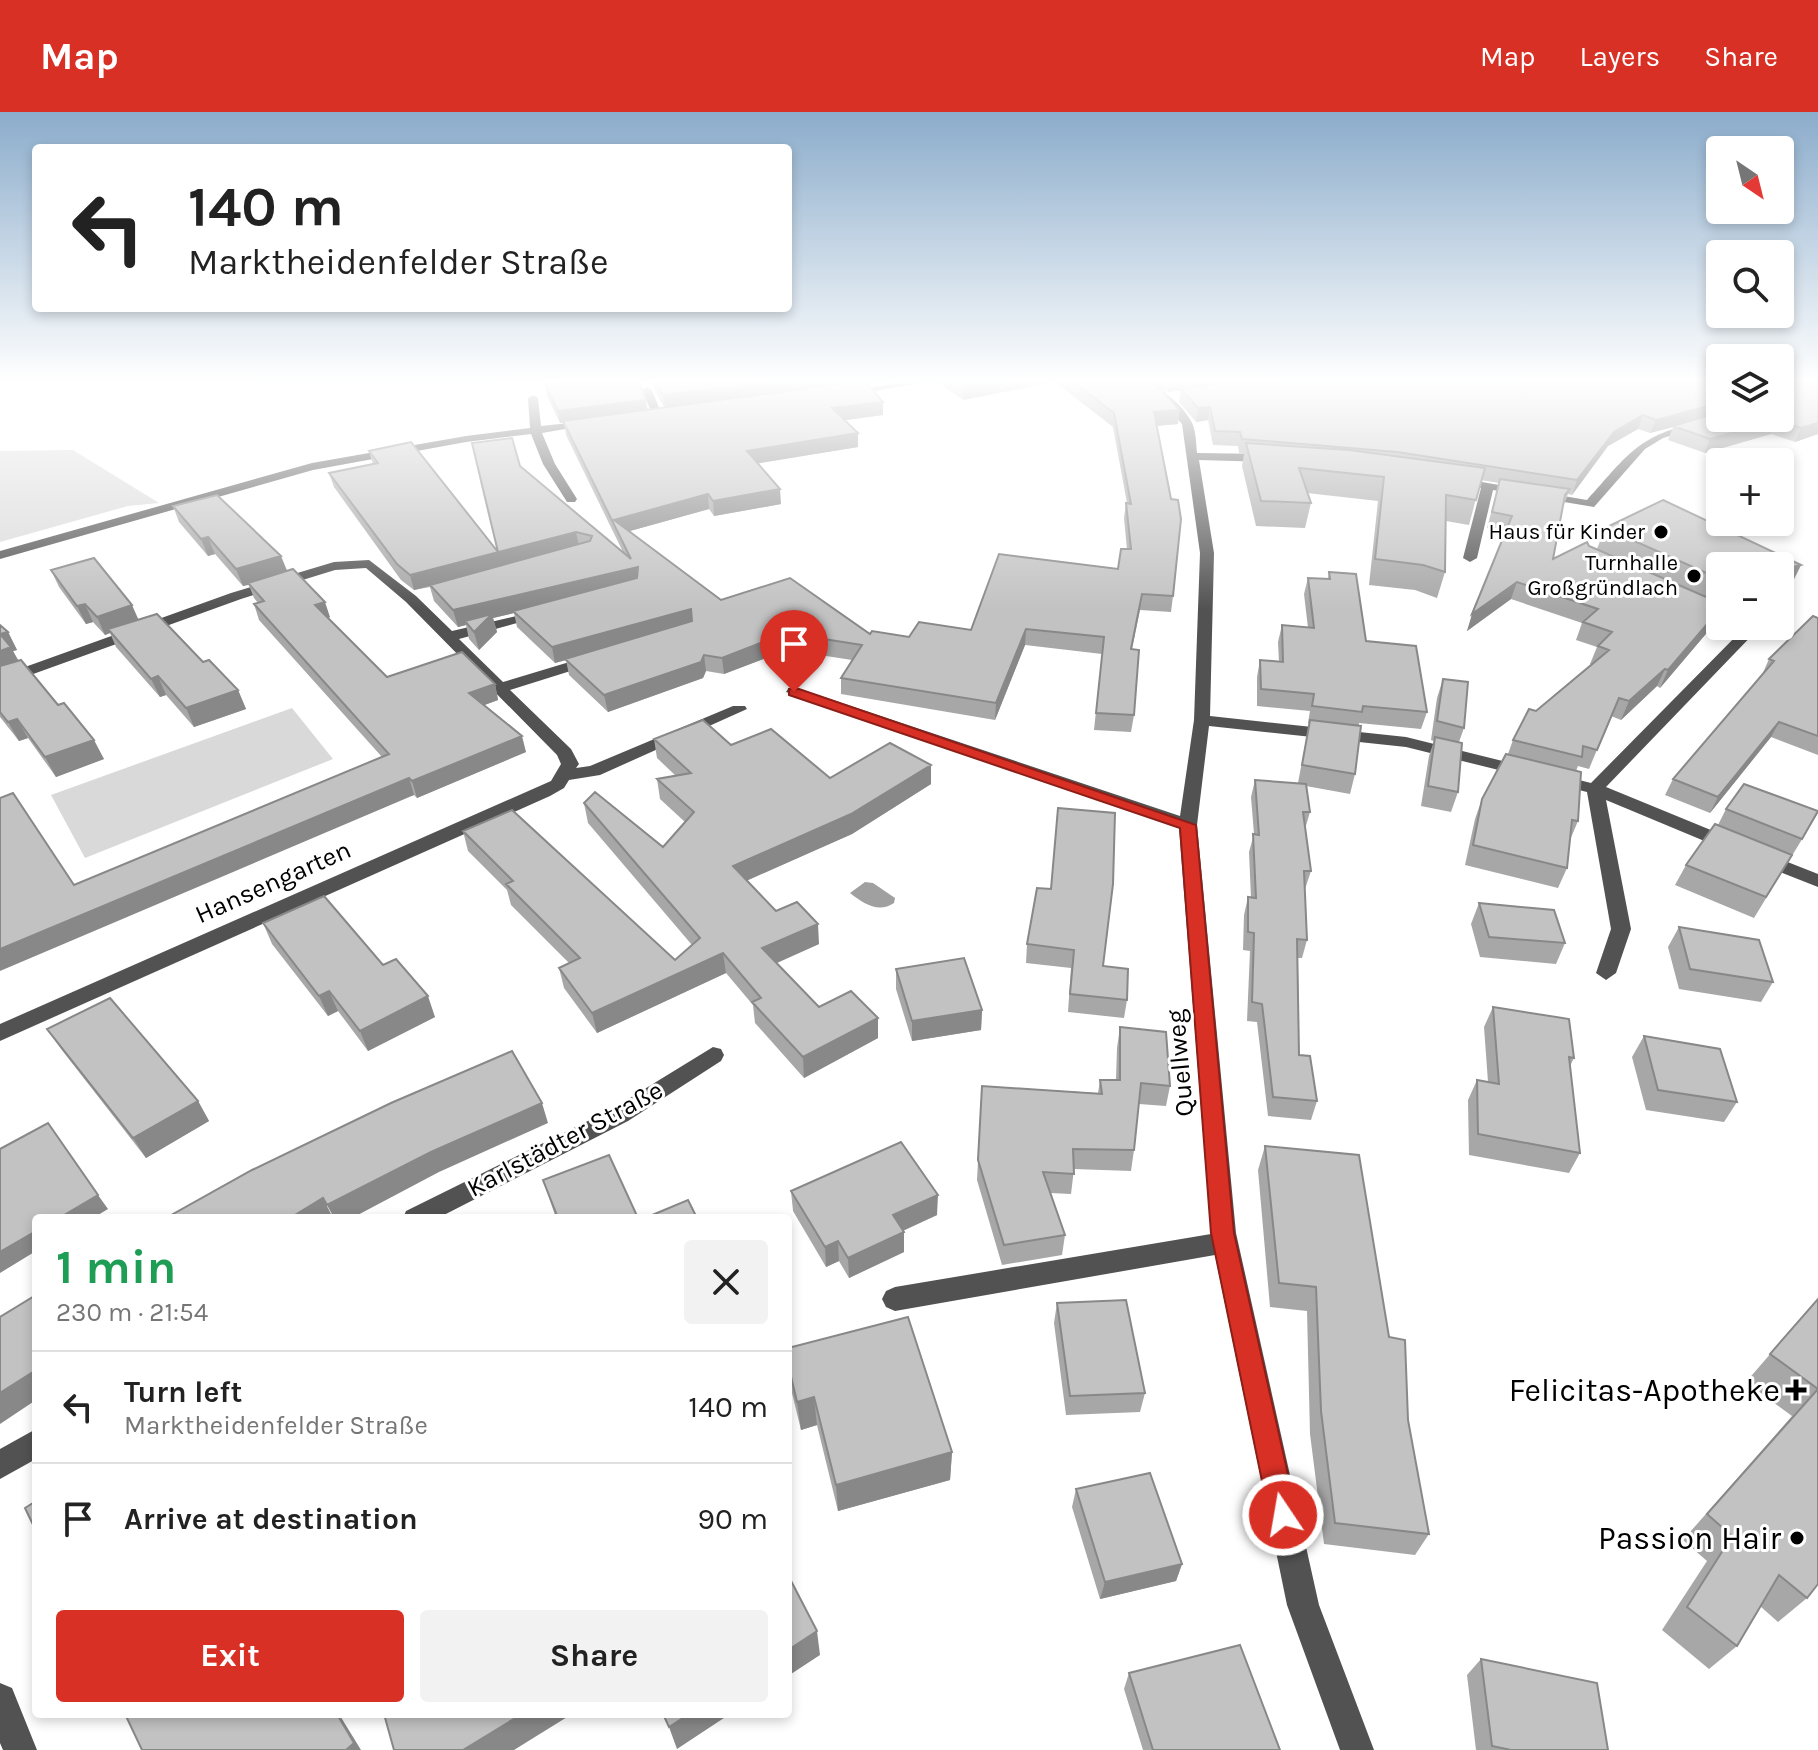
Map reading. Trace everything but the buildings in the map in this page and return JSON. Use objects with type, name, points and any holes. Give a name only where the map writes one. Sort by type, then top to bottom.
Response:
[{"type":"street","points":[[0,555],[312,467],[370,457]]},
{"type":"street","points":[[547,457],[554,476],[571,499]]},
{"type":"street","name":"Quellweg","points":[[1194,457],[1207,553],[1202,720],[1188,825],[1224,1243],[1303,1605],[1357,1750]]},
{"type":"street","points":[[1237,457],[1284,459]]},
{"type":"street","points":[[1448,479],[1590,504],[1632,457]]},
{"type":"street","points":[[1470,558],[1488,485]]},
{"type":"street","points":[[0,681],[211,604],[334,566],[369,564],[418,597],[448,637],[565,753],[570,764],[565,775]]},
{"type":"street","points":[[448,637],[562,607]]},
{"type":"street","points":[[1595,789],[1735,640]]},
{"type":"street","points":[[499,688],[601,657]]},
{"type":"street","points":[[794,692],[1188,825]]},
{"type":"street","name":"Hansengarten","points":[[0,1033],[544,792],[565,775],[594,771],[739,709]]},
{"type":"street","points":[[1202,720],[1406,742],[1595,789],[1818,881]]},
{"type":"street","points":[[1595,789],[1621,929],[1606,973]]},
{"type":"street","name":"Karlstädter Straße","points":[[423,1214],[620,1115],[713,1055]]},
{"type":"street","points":[[895,1299],[1224,1243]]},
{"type":"street","points":[[0,1465],[32,1445]]},
{"type":"street","points":[[0,1700],[20,1750]]},
{"type":"shaded area","points":[[0,457],[85,457],[159,503],[128,506],[0,542]]},
{"type":"shaded area","points":[[292,708],[333,759],[85,858],[51,795]]},
{"type":"shaded area","points":[[865,882],[873,883],[895,898],[894,903],[876,907],[850,893]]},
{"type":"place","name":"Haus für Kinder","points":[[1661,532]]},
{"type":"place","name":"Turnhalle Großgründlach","points":[[1694,576]]},
{"type":"place","name":"Felicitas-Apotheke","points":[[1796,1390]]},
{"type":"place","name":"Passion Hair","points":[[1797,1538]]},
{"type":"route","points":[[794,692],[1188,825],[1223,1233],[1283,1515]]}]
